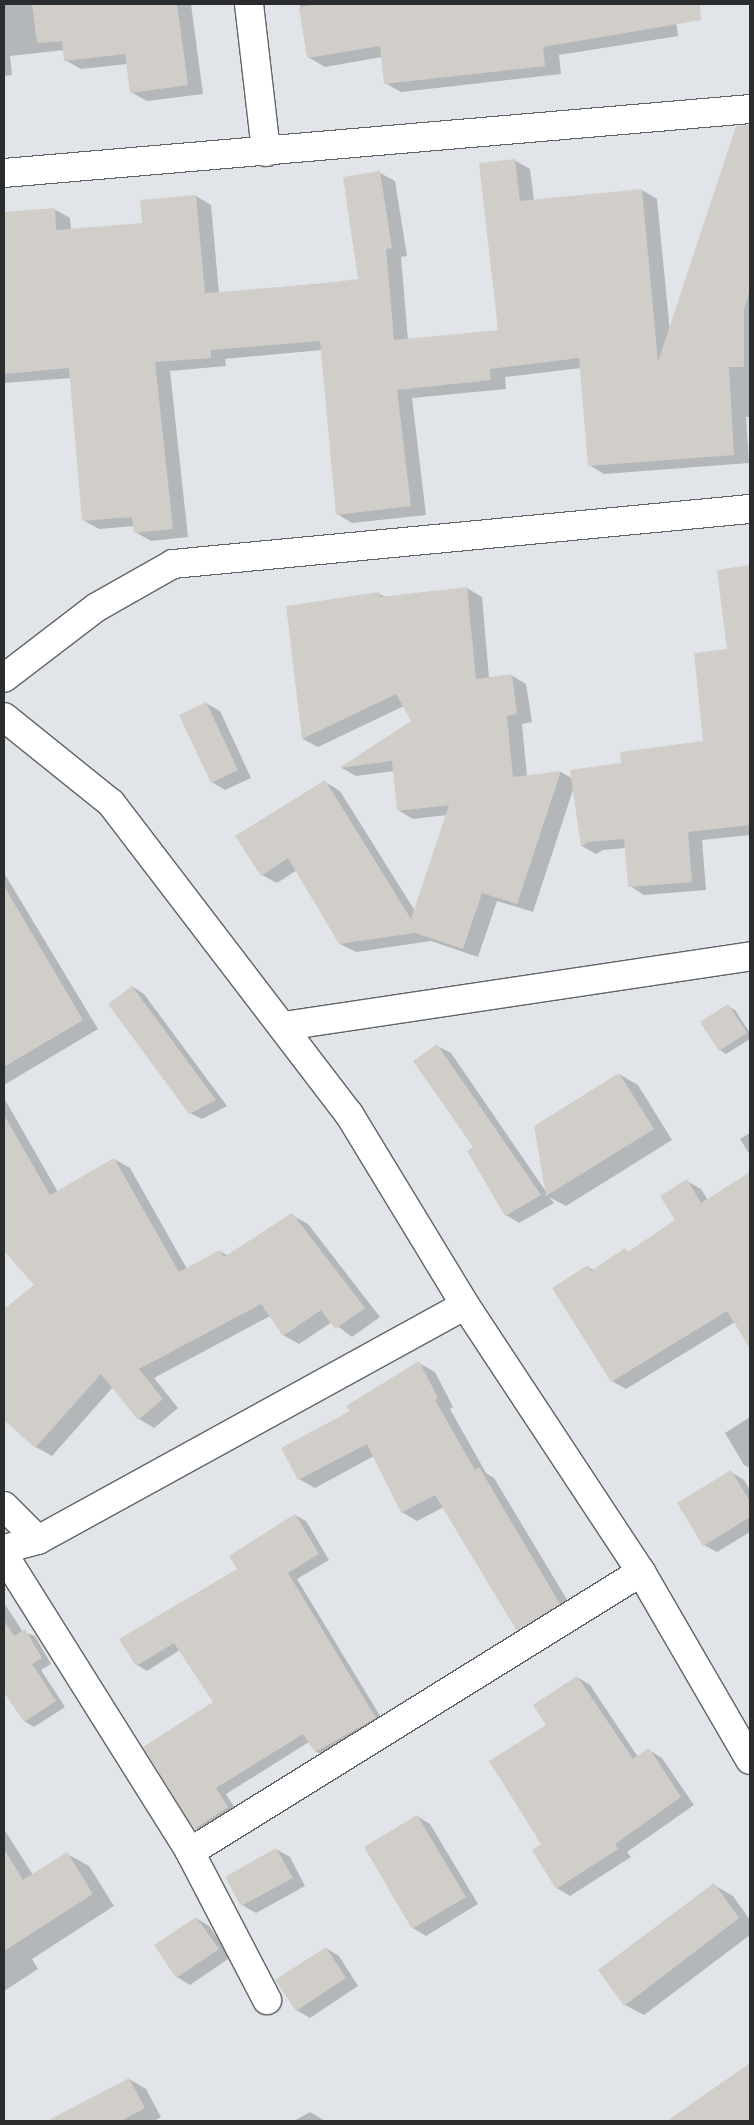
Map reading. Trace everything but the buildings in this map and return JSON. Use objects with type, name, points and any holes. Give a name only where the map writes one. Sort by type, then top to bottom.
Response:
[{"type":"street","points":[[249,4],[266,152]]},
{"type":"street","points":[[4,173],[750,110]]},
{"type":"street","points":[[4,678],[97,607],[173,564],[750,509]]},
{"type":"street","points":[[4,717],[111,802],[284,1026],[349,1114],[466,1304],[641,1572],[750,1760]]},
{"type":"street","points":[[284,1026],[750,956]]},
{"type":"street","points":[[4,1549],[38,1540],[466,1304]]},
{"type":"street","points":[[4,1506],[38,1540]]},
{"type":"street","points":[[4,1555],[190,1852],[267,2000]]},
{"type":"street","points":[[190,1852],[641,1572]]}]
